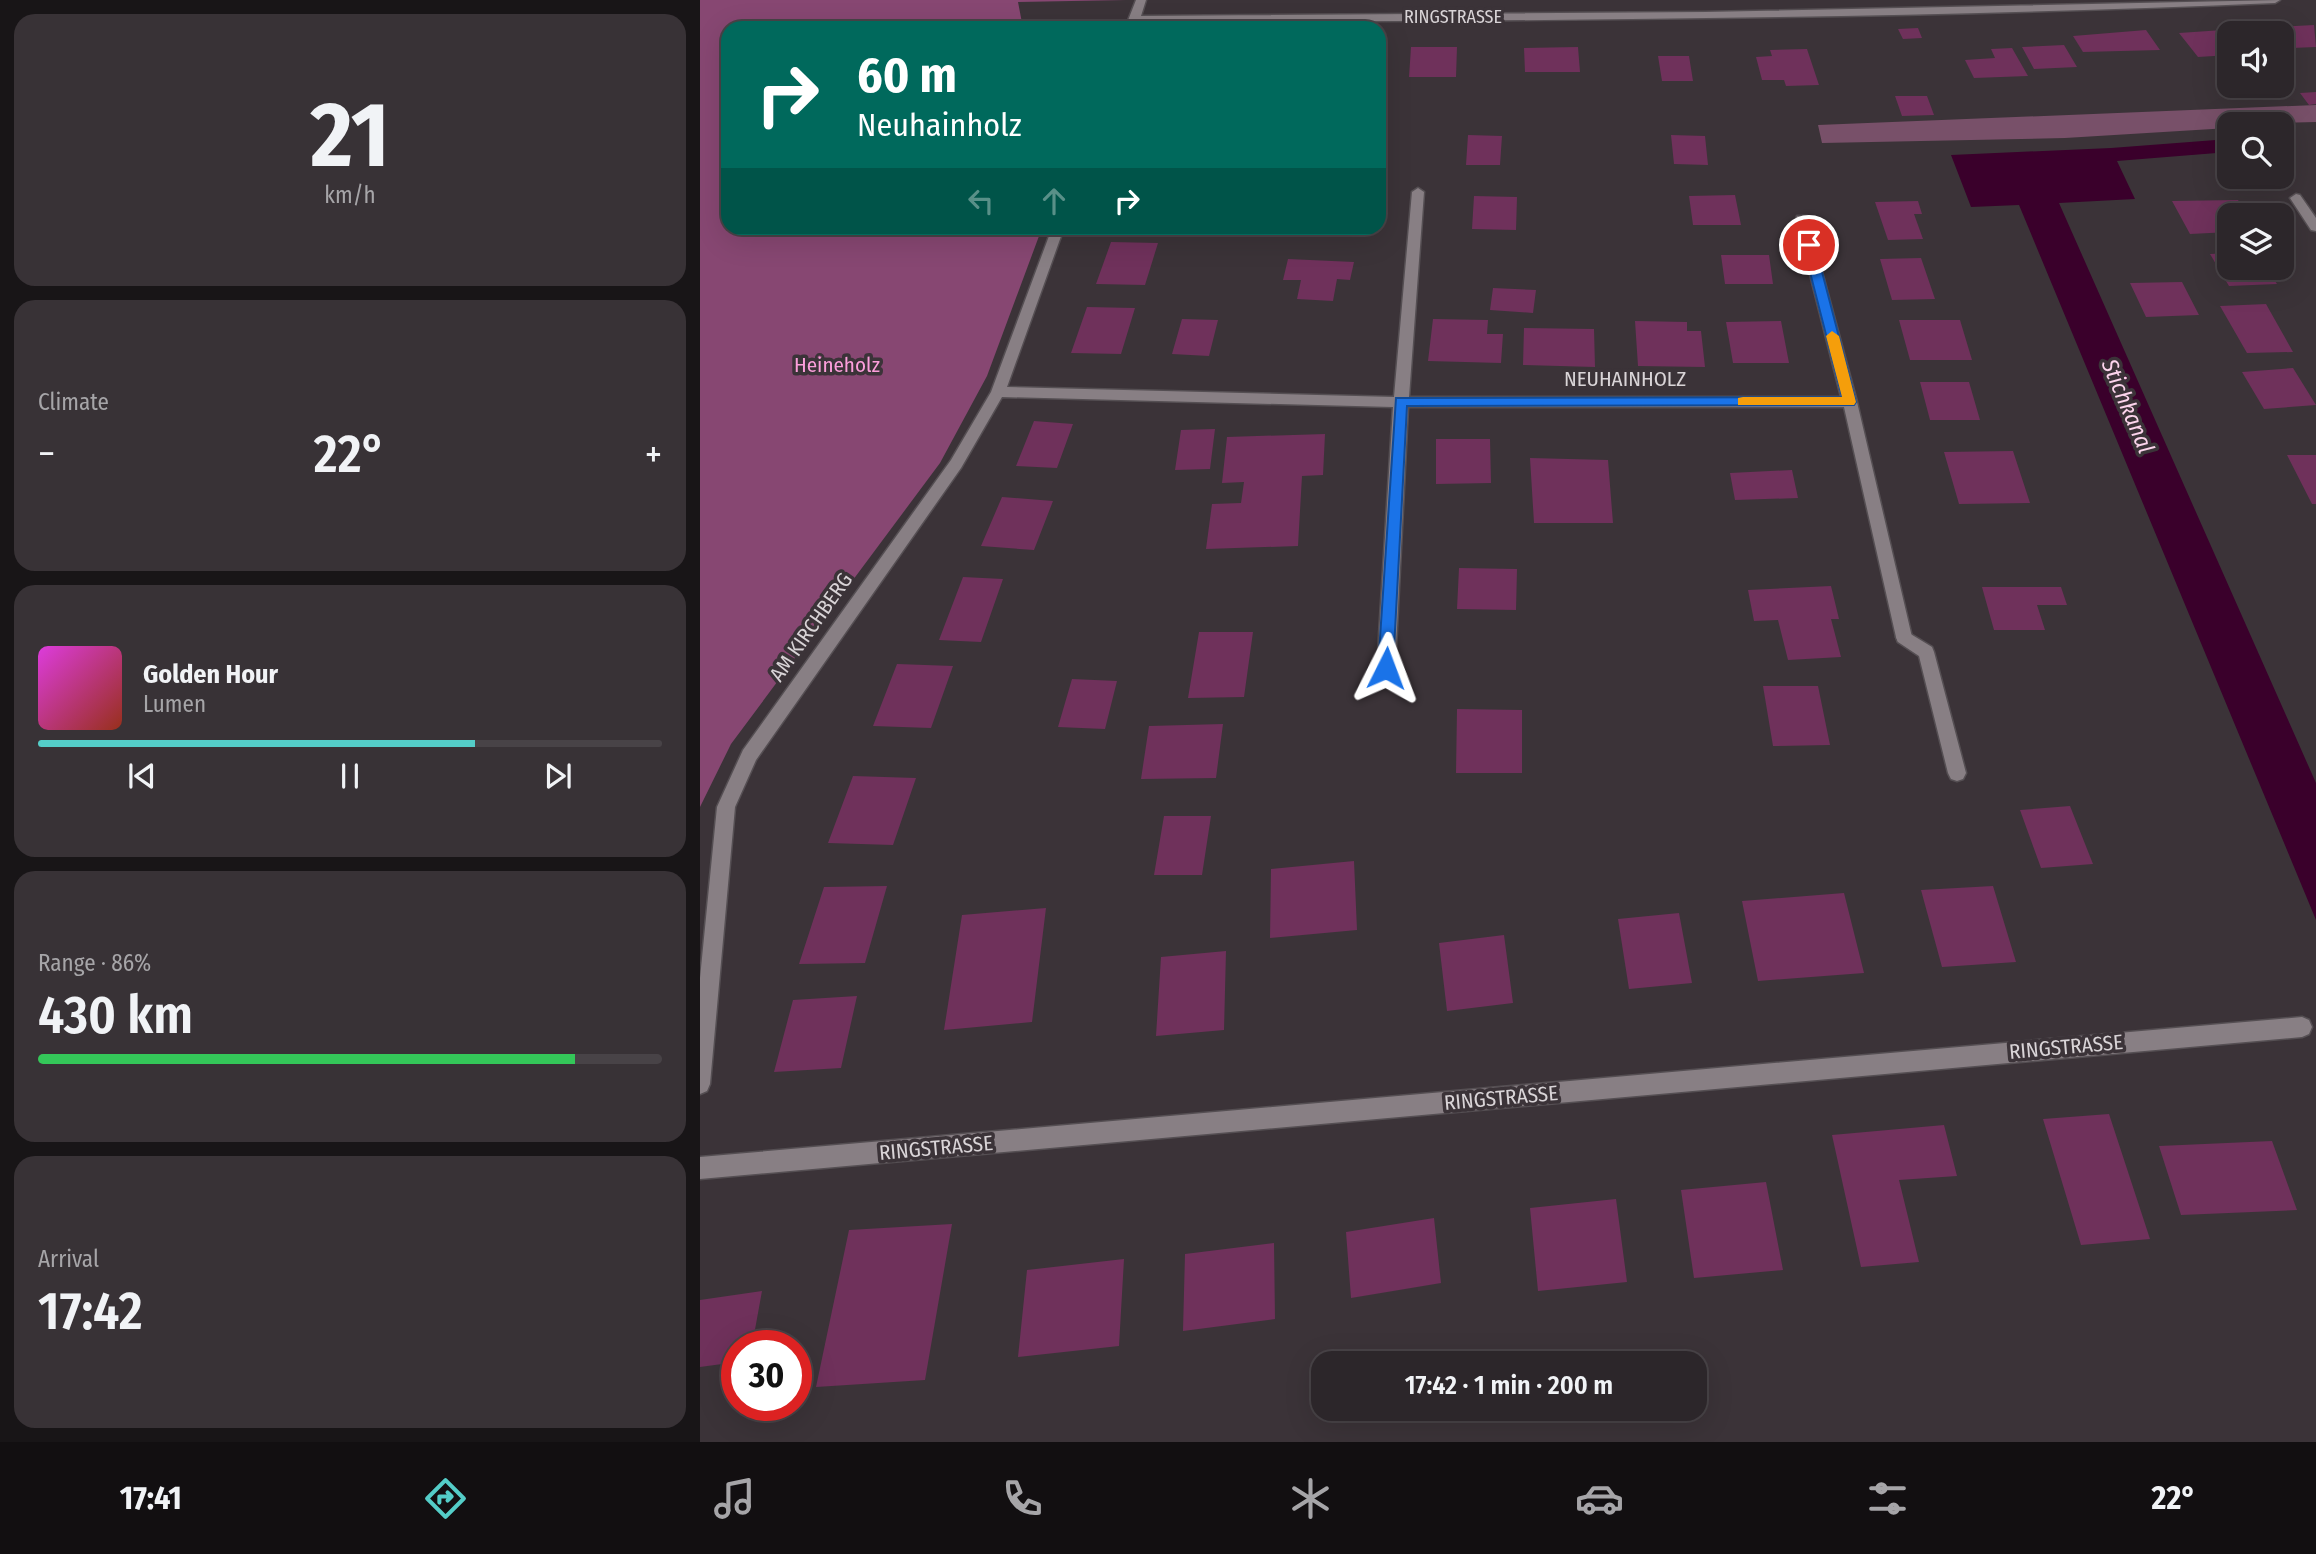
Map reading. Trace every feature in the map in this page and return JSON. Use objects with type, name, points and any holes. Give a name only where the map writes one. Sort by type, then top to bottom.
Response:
[{"type":"street","points":[[1134,21],[1141,0]]},
{"type":"street","name":"RINGSTRASSE","points":[[1346,21],[2114,8],[2275,0]]},
{"type":"street","points":[[1386,668],[1401,402],[1418,192]]},
{"type":"street","points":[[2296,198],[2316,226]]},
{"type":"street","points":[[1802,219],[1850,402],[1904,636],[1926,652],[1957,773]]},
{"type":"street","name":"AM KIRCHBERG","points":[[700,1084],[726,807],[749,755],[956,464],[998,392],[1055,235]]},
{"type":"street","name":"NEUHAINHOLZ","points":[[998,392],[1401,402],[1850,402]]},
{"type":"street","name":"RINGSTRASSE","points":[[700,1168],[2302,1027]]},
{"type":"shaded area","points":[[2316,105],[2316,122],[2294,123],[2294,112],[2217,112],[2217,129],[2065,138],[1822,143],[1818,125]]},
{"type":"green space","name":"Heineholz","points":[[700,0],[1126,0],[1018,2],[1022,21],[721,21],[721,235],[1039,235],[987,376],[940,463],[731,744],[700,807]]},
{"type":"water","name":"Stichkanal","points":[[2217,140],[2217,153],[2117,161],[2135,199],[2059,203],[2316,783],[2316,920],[2019,205],[1971,207],[1951,155]]},
{"type":"building","points":[[2314,25],[2316,47],[2294,48],[2294,26]]},
{"type":"building","points":[[1918,28],[1922,38],[1903,39],[1898,29]]},
{"type":"building","points":[[2146,30],[2160,50],[2083,52],[2073,36]]},
{"type":"building","points":[[2217,30],[2217,56],[2198,57],[2179,33]]},
{"type":"building","points":[[2064,45],[2077,67],[2034,69],[2022,47]]},
{"type":"building","points":[[1411,47],[1457,47],[1456,77],[1409,77]]},
{"type":"building","points":[[1578,47],[1580,72],[1525,72],[1524,48]]},
{"type":"building","points":[[2012,48],[2028,76],[1974,78],[1965,60],[1995,58],[1991,49]]},
{"type":"building","points":[[1807,49],[1819,85],[1786,86],[1784,80],[1762,80],[1756,57],[1772,56],[1770,50]]},
{"type":"building","points":[[1658,56],[1689,56],[1693,81],[1662,81]]},
{"type":"building","points":[[2316,92],[2316,104],[2309,105],[2300,93]]},
{"type":"building","points":[[1895,96],[1927,96],[1934,115],[1902,116]]},
{"type":"building","points":[[1468,135],[1502,136],[1500,165],[1466,165]]},
{"type":"building","points":[[1671,135],[1705,136],[1708,165],[1674,164]]},
{"type":"building","points":[[1735,195],[1741,225],[1693,225],[1689,196]]},
{"type":"building","points":[[1474,196],[1517,197],[1516,230],[1472,229]]},
{"type":"building","points":[[2238,200],[2240,203],[2217,203],[2217,233],[2190,234],[2172,201]]},
{"type":"building","points":[[1918,201],[1922,214],[1914,214],[1923,239],[1888,240],[1875,202]]},
{"type":"building","points":[[1288,235],[1361,235],[1361,237]]},
{"type":"building","points":[[1111,242],[1158,243],[1145,285],[1096,284]]},
{"type":"building","points":[[2210,254],[2217,254],[2217,266]]},
{"type":"building","points":[[1721,255],[1769,255],[1773,284],[1725,284]]},
{"type":"building","points":[[1921,258],[1935,299],[1892,300],[1880,259]]},
{"type":"building","points":[[1288,259],[1354,262],[1350,280],[1337,279],[1333,301],[1297,299],[1301,280],[1283,280]]},
{"type":"building","points":[[2225,280],[2274,280],[2277,284],[2229,286]]},
{"type":"building","points":[[2182,282],[2199,315],[2146,317],[2130,283]]},
{"type":"building","points":[[1493,288],[1536,290],[1533,313],[1490,310]]},
{"type":"building","points":[[2266,304],[2293,352],[2247,353],[2220,306]]},
{"type":"building","points":[[1087,307],[1135,308],[1121,354],[1071,353]]},
{"type":"building","points":[[1182,319],[1218,320],[1209,356],[1172,354]]},
{"type":"building","points":[[1433,319],[1488,320],[1487,334],[1503,334],[1501,363],[1428,361]]},
{"type":"building","points":[[1899,320],[1960,320],[1972,360],[1910,360]]},
{"type":"building","points":[[1635,321],[1687,322],[1687,331],[1701,331],[1705,367],[1638,366]]},
{"type":"building","points":[[1781,321],[1789,363],[1733,363],[1726,322]]},
{"type":"building","points":[[1524,328],[1594,329],[1595,367],[1523,365]]},
{"type":"building","points":[[2293,368],[2316,405],[2264,409],[2242,372]]},
{"type":"building","points":[[1920,382],[1969,382],[1980,420],[1930,420]]},
{"type":"building","points":[[1034,421],[1073,424],[1057,468],[1016,466]]},
{"type":"building","points":[[1215,429],[1210,469],[1175,470],[1181,430]]},
{"type":"building","points":[[1325,434],[1323,475],[1302,476],[1298,546],[1206,549],[1212,504],[1241,503],[1244,482],[1222,483],[1227,437]]},
{"type":"building","points":[[1436,439],[1490,439],[1491,483],[1436,484]]},
{"type":"building","points":[[2013,451],[2030,503],[1959,504],[1944,452]]},
{"type":"building","points":[[2287,455],[2316,455],[2316,504],[2312,504]]},
{"type":"building","points":[[1530,458],[1608,460],[1613,523],[1534,523]]},
{"type":"building","points":[[1792,470],[1798,498],[1735,500],[1730,473]]},
{"type":"building","points":[[1002,497],[1053,501],[1034,550],[981,546]]},
{"type":"building","points":[[1459,568],[1517,569],[1516,610],[1457,609]]},
{"type":"building","points":[[963,577],[1003,579],[981,642],[939,640]]},
{"type":"building","points":[[1831,586],[1839,619],[1831,619],[1841,657],[1788,660],[1778,620],[1754,621],[1748,590]]},
{"type":"building","points":[[1982,587],[2061,587],[2067,605],[2037,605],[2045,630],[1994,630]]},
{"type":"building","points":[[1199,632],[1253,632],[1244,697],[1188,698]]},
{"type":"building","points":[[897,664],[953,666],[931,728],[873,726]]},
{"type":"building","points":[[1072,679],[1117,681],[1105,729],[1058,727]]},
{"type":"building","points":[[1763,686],[1818,686],[1830,745],[1773,746]]},
{"type":"building","points":[[1457,709],[1522,710],[1522,773],[1456,773]]},
{"type":"building","points":[[1223,724],[1216,778],[1141,779],[1149,726]]},
{"type":"building","points":[[853,776],[916,778],[893,845],[828,843]]},
{"type":"building","points":[[2070,806],[2093,864],[2041,868],[2020,810]]},
{"type":"building","points":[[1164,816],[1211,816],[1202,875],[1154,875]]},
{"type":"building","points":[[1354,861],[1357,930],[1270,938],[1271,869]]},
{"type":"building","points":[[887,886],[865,963],[799,964],[824,887]]},
{"type":"building","points":[[1993,886],[2016,962],[1942,967],[1921,890]]},
{"type":"building","points":[[1844,893],[1864,973],[1758,981],[1742,901]]},
{"type":"building","points":[[1046,908],[1032,1022],[944,1030],[962,915]]},
{"type":"building","points":[[1679,913],[1692,983],[1629,989],[1618,919]]},
{"type":"building","points":[[1504,935],[1513,1003],[1447,1011],[1439,943]]},
{"type":"building","points":[[1226,951],[1224,1030],[1156,1036],[1161,957]]},
{"type":"building","points":[[857,996],[841,1068],[774,1072],[793,1000]]},
{"type":"building","points":[[2109,1114],[2150,1239],[2081,1245],[2043,1119]]},
{"type":"building","points":[[1944,1125],[1957,1176],[1899,1180],[1919,1262],[1861,1267],[1832,1135]]},
{"type":"building","points":[[2272,1141],[2297,1210],[2181,1215],[2159,1146]]},
{"type":"building","points":[[1766,1182],[1783,1270],[1694,1278],[1681,1190]]},
{"type":"building","points":[[1616,1199],[1627,1282],[1538,1291],[1530,1208]]},
{"type":"building","points":[[1434,1218],[1441,1283],[1351,1298],[1346,1232]]},
{"type":"building","points":[[952,1224],[925,1380],[816,1387],[849,1230]]},
{"type":"building","points":[[1274,1243],[1275,1319],[1183,1331],[1185,1254]]},
{"type":"building","points":[[1124,1259],[1119,1346],[1018,1357],[1027,1270]]},
{"type":"building","points":[[762,1291],[755,1330],[721,1330],[721,1364],[700,1367],[700,1300]]},
{"type":"slow traffic","points":[[1743,402],[1850,402],[1832,336]]},
{"type":"route","points":[[1386,668],[1401,402],[1850,402],[1809,245]]}]
